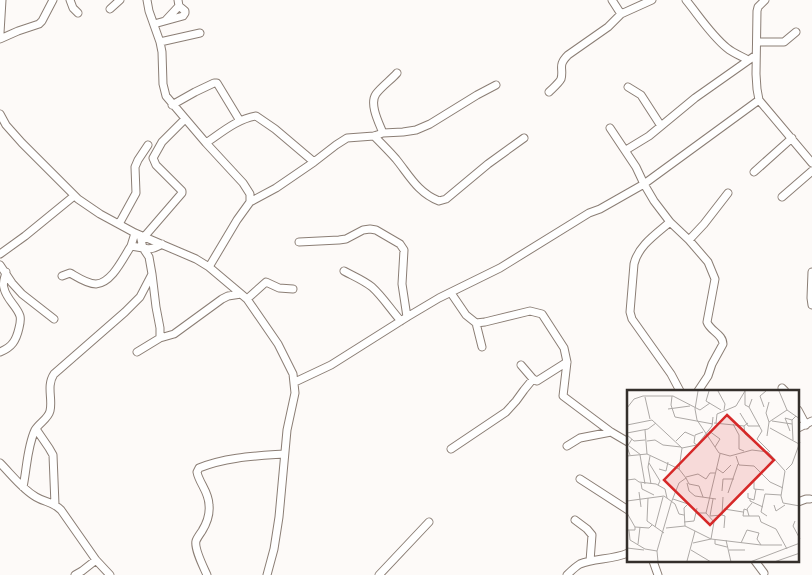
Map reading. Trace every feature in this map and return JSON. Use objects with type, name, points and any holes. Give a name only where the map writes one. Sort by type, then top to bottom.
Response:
[{"type":"street","points":[[0,33],[2,0]]},
{"type":"street","points":[[0,40],[39,24],[53,0]]},
{"type":"street","points":[[70,0],[73,8],[78,13]]},
{"type":"street","points":[[110,9],[120,0]]},
{"type":"street","points":[[147,0],[162,52],[166,96],[243,183],[250,194],[250,202]]},
{"type":"street","points":[[612,0],[620,14]]},
{"type":"street","points":[[550,92],[560,80],[563,59],[608,27],[620,14],[652,0]]},
{"type":"street","points":[[686,0],[721,43],[729,50],[748,60]]},
{"type":"street","points":[[765,0],[758,7],[757,11],[756,89],[759,100],[812,163]]},
{"type":"street","points":[[154,24],[165,21],[179,3]]},
{"type":"street","points":[[757,42],[784,42],[796,32]]},
{"type":"street","points":[[160,42],[200,33]]},
{"type":"street","points":[[626,150],[756,55]]},
{"type":"street","points":[[383,133],[375,114],[374,100],[376,94],[397,73]]},
{"type":"street","points":[[172,105],[214,83],[240,121]]},
{"type":"street","points":[[209,266],[250,202],[276,188],[347,138],[402,132],[423,127],[496,85]]},
{"type":"street","points":[[628,86],[641,95],[661,126]]},
{"type":"street","points":[[295,382],[331,365],[439,298],[500,268],[589,214],[644,184],[759,100]]},
{"type":"street","points":[[0,114],[6,125],[22,143],[74,196],[100,214],[140,235],[209,266],[244,296],[278,344],[293,374],[295,393],[287,430],[279,517],[274,549],[267,575]]},
{"type":"street","points":[[206,143],[247,117],[256,116],[264,120],[314,162]]},
{"type":"street","points":[[62,276],[70,273],[89,283],[96,284],[108,279],[120,266],[131,246],[140,235],[182,193],[156,165],[153,158],[162,142],[185,119]]},
{"type":"street","points":[[610,128],[626,150],[654,201],[670,222],[708,262],[715,279],[707,322],[708,326],[723,340],[723,344],[708,376],[699,390]]},
{"type":"street","points":[[374,136],[424,194],[438,201],[446,199],[488,164],[524,138]]},
{"type":"street","points":[[754,172],[792,138]]},
{"type":"street","points":[[119,224],[136,193],[135,167],[148,145]]},
{"type":"street","points":[[782,197],[812,171]]},
{"type":"street","points":[[689,240],[728,193]]},
{"type":"street","points":[[0,254],[74,196]]},
{"type":"street","points":[[670,222],[653,236],[635,257],[630,312],[634,323],[671,374],[679,390]]},
{"type":"street","points":[[300,242],[346,239],[363,230],[370,229],[376,230],[400,244],[404,250],[402,284],[404,319]]},
{"type":"street","points":[[140,235],[143,248],[149,257],[160,338]]},
{"type":"street","points":[[131,246],[149,250],[162,244]]},
{"type":"street","points":[[0,264],[12,283],[22,294],[54,319]]},
{"type":"street","points":[[344,271],[371,286],[404,319]]},
{"type":"street","points":[[0,352],[8,349],[16,338],[20,320],[19,314],[4,288],[6,272]]},
{"type":"street","points":[[812,272],[812,305]]},
{"type":"street","points":[[23,487],[31,440],[36,428],[49,414],[49,384],[54,374],[140,297],[152,274]]},
{"type":"street","points":[[137,352],[160,338],[174,334],[228,296],[244,296],[266,282],[279,288],[293,289]]},
{"type":"street","points":[[451,293],[466,315],[476,323],[482,347]]},
{"type":"street","points":[[476,323],[530,311],[542,314],[564,348],[567,362],[563,396],[611,432],[627,441]]},
{"type":"street","points":[[521,365],[533,379],[538,380],[567,362]]},
{"type":"street","points":[[451,449],[506,412],[533,379]]},
{"type":"street","points":[[800,412],[809,423]]},
{"type":"street","points":[[36,428],[53,455],[55,505]]},
{"type":"street","points":[[567,446],[580,438],[611,432]]},
{"type":"street","points":[[208,575],[196,547],[196,541],[209,515],[210,505],[208,494],[198,476],[199,468],[246,457],[284,454]]},
{"type":"street","points":[[0,463],[35,497],[55,505],[61,510],[96,560],[110,575]]},
{"type":"street","points":[[580,479],[627,509]]},
{"type":"street","points":[[800,501],[810,500]]},
{"type":"street","points":[[575,520],[592,535],[590,561]]},
{"type":"street","points":[[378,575],[429,522]]},
{"type":"street","points":[[567,575],[579,564],[614,558],[627,553]]},
{"type":"street","points":[[76,575],[96,560]]},
{"type":"street","points":[[653,562],[658,575]]},
{"type":"street","points":[[756,562],[764,573]]}]
